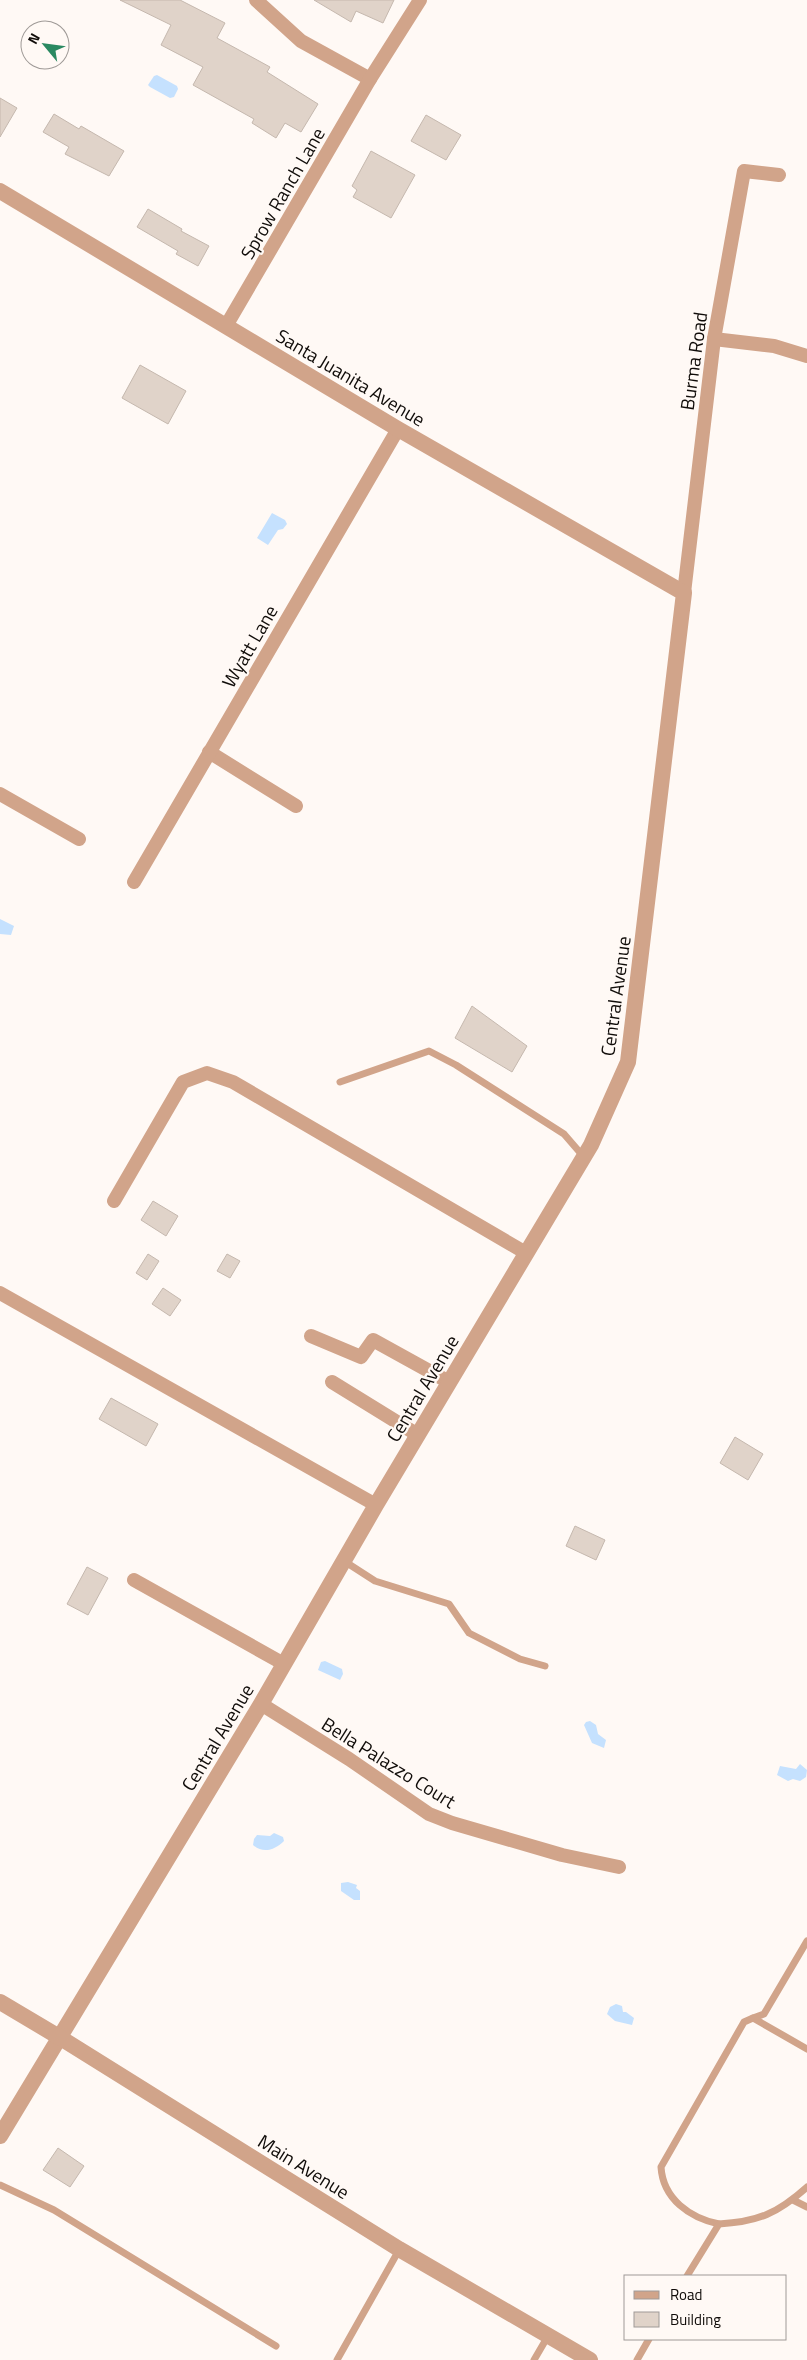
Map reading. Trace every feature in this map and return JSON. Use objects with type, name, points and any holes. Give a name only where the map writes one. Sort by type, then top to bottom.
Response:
[{"type":"street","points":[[256,0],[301,41],[370,79]]},
{"type":"street","name":"Sprow Ranch Lane","points":[[226,326],[370,79],[420,0]]},
{"type":"street","name":"Burma Road","points":[[684,593],[714,339],[744,171],[779,175]]},
{"type":"street","name":"Santa Juanita Avenue","points":[[0,191],[398,429],[684,593]]},
{"type":"street","points":[[714,339],[774,346],[807,356]]},
{"type":"street","name":"Wyatt Lane","points":[[134,882],[398,429]]},
{"type":"street","name":"Central Avenue","points":[[0,2136],[261,1704],[376,1505],[526,1254],[583,1156],[628,1062],[684,593]]},
{"type":"street","points":[[209,752],[296,806]]},
{"type":"street","points":[[0,794],[79,839]]},
{"type":"street","points":[[114,1201],[183,1082],[207,1074],[233,1082],[526,1254]]},
{"type":"street","points":[[0,1292],[376,1505]]},
{"type":"street","points":[[311,1336],[361,1357],[373,1340],[449,1382]]},
{"type":"street","points":[[332,1382],[418,1435]]},
{"type":"street","points":[[134,1580],[284,1664]]},
{"type":"street","name":"Bella Palazzo Court","points":[[261,1704],[349,1759],[429,1814],[452,1823],[562,1855],[619,1868]]},
{"type":"street","name":"Main Avenue","points":[[0,2002],[399,2249],[590,2360]]},
{"type":"lane","points":[[340,1082],[430,1051],[456,1065],[564,1134],[583,1156]]},
{"type":"lane","points":[[344,1561],[375,1580],[449,1604],[469,1634],[520,1658],[545,1666]]},
{"type":"lane","points":[[807,1941],[764,2014],[744,2022],[661,2167],[665,2185],[679,2205],[698,2218],[719,2224],[744,2222],[768,2216],[793,2200],[807,2187]]},
{"type":"lane","points":[[753,2018],[807,2048]]},
{"type":"lane","points":[[0,2185],[54,2210],[276,2346]]},
{"type":"lane","points":[[793,2200],[807,2208]]},
{"type":"lane","points":[[688,2275],[719,2224]]},
{"type":"lane","points":[[337,2360],[399,2249]]},
{"type":"lane","points":[[534,2360],[548,2336]]},
{"type":"lane","points":[[636,2360],[648,2340]]},
{"type":"water","points":[[157,75],[177,86],[178,89],[174,97],[170,98],[148,85],[154,76]]},
{"type":"water","points":[[272,513],[285,520],[287,524],[283,529],[278,530],[268,545],[257,538]]},
{"type":"water","points":[[0,919],[14,926],[11,935],[0,934]]},
{"type":"water","points":[[325,1661],[342,1669],[343,1674],[340,1680],[318,1670],[321,1662]]},
{"type":"water","points":[[590,1721],[596,1725],[598,1734],[606,1740],[604,1748],[592,1743],[584,1725]]},
{"type":"water","points":[[800,1764],[807,1770],[806,1777],[800,1781],[793,1779],[788,1781],[777,1775],[780,1766],[796,1769]]},
{"type":"water","points":[[274,1833],[283,1837],[284,1841],[277,1847],[265,1850],[253,1845],[257,1835],[270,1836]]},
{"type":"water","points":[[348,1882],[357,1885],[356,1888],[360,1891],[360,1900],[354,1900],[341,1891],[341,1883]]},
{"type":"water","points":[[616,2004],[622,2006],[623,2012],[634,2018],[632,2025],[615,2021],[607,2014],[610,2007]]},
{"type":"building","points":[[120,0],[180,0],[225,23],[217,38],[270,67],[267,72],[318,104],[301,132],[285,123],[276,138],[252,123],[254,119],[193,85],[203,67],[161,45],[171,25]]},
{"type":"building","points":[[314,0],[394,0],[383,23],[356,11],[351,22]]},
{"type":"building","points":[[0,98],[17,108],[0,137]]},
{"type":"building","points":[[54,114],[79,129],[81,126],[124,151],[109,176],[65,154],[69,147],[43,132]]},
{"type":"building","points":[[426,115],[461,135],[446,160],[411,141]]},
{"type":"building","points":[[371,151],[415,175],[391,218],[353,197],[357,190],[352,186]]},
{"type":"building","points":[[148,209],[182,229],[181,231],[209,246],[198,266],[176,254],[178,251],[137,227]]},
{"type":"building","points":[[140,365],[186,391],[168,424],[122,398]]},
{"type":"building","points":[[472,1006],[527,1046],[512,1072],[455,1038]]},
{"type":"building","points":[[153,1201],[178,1216],[166,1236],[141,1220]]},
{"type":"building","points":[[148,1254],[159,1261],[147,1280],[136,1273]]},
{"type":"building","points":[[227,1254],[240,1261],[230,1278],[217,1271]]},
{"type":"building","points":[[163,1288],[181,1300],[170,1316],[152,1304]]},
{"type":"building","points":[[111,1398],[158,1424],[146,1446],[99,1419]]},
{"type":"building","points":[[735,1437],[763,1454],[748,1480],[720,1463]]},
{"type":"building","points":[[575,1526],[605,1540],[596,1560],[566,1546]]},
{"type":"building","points":[[87,1567],[108,1578],[88,1615],[67,1604]]},
{"type":"building","points":[[58,2148],[84,2166],[70,2187],[43,2170]]}]
